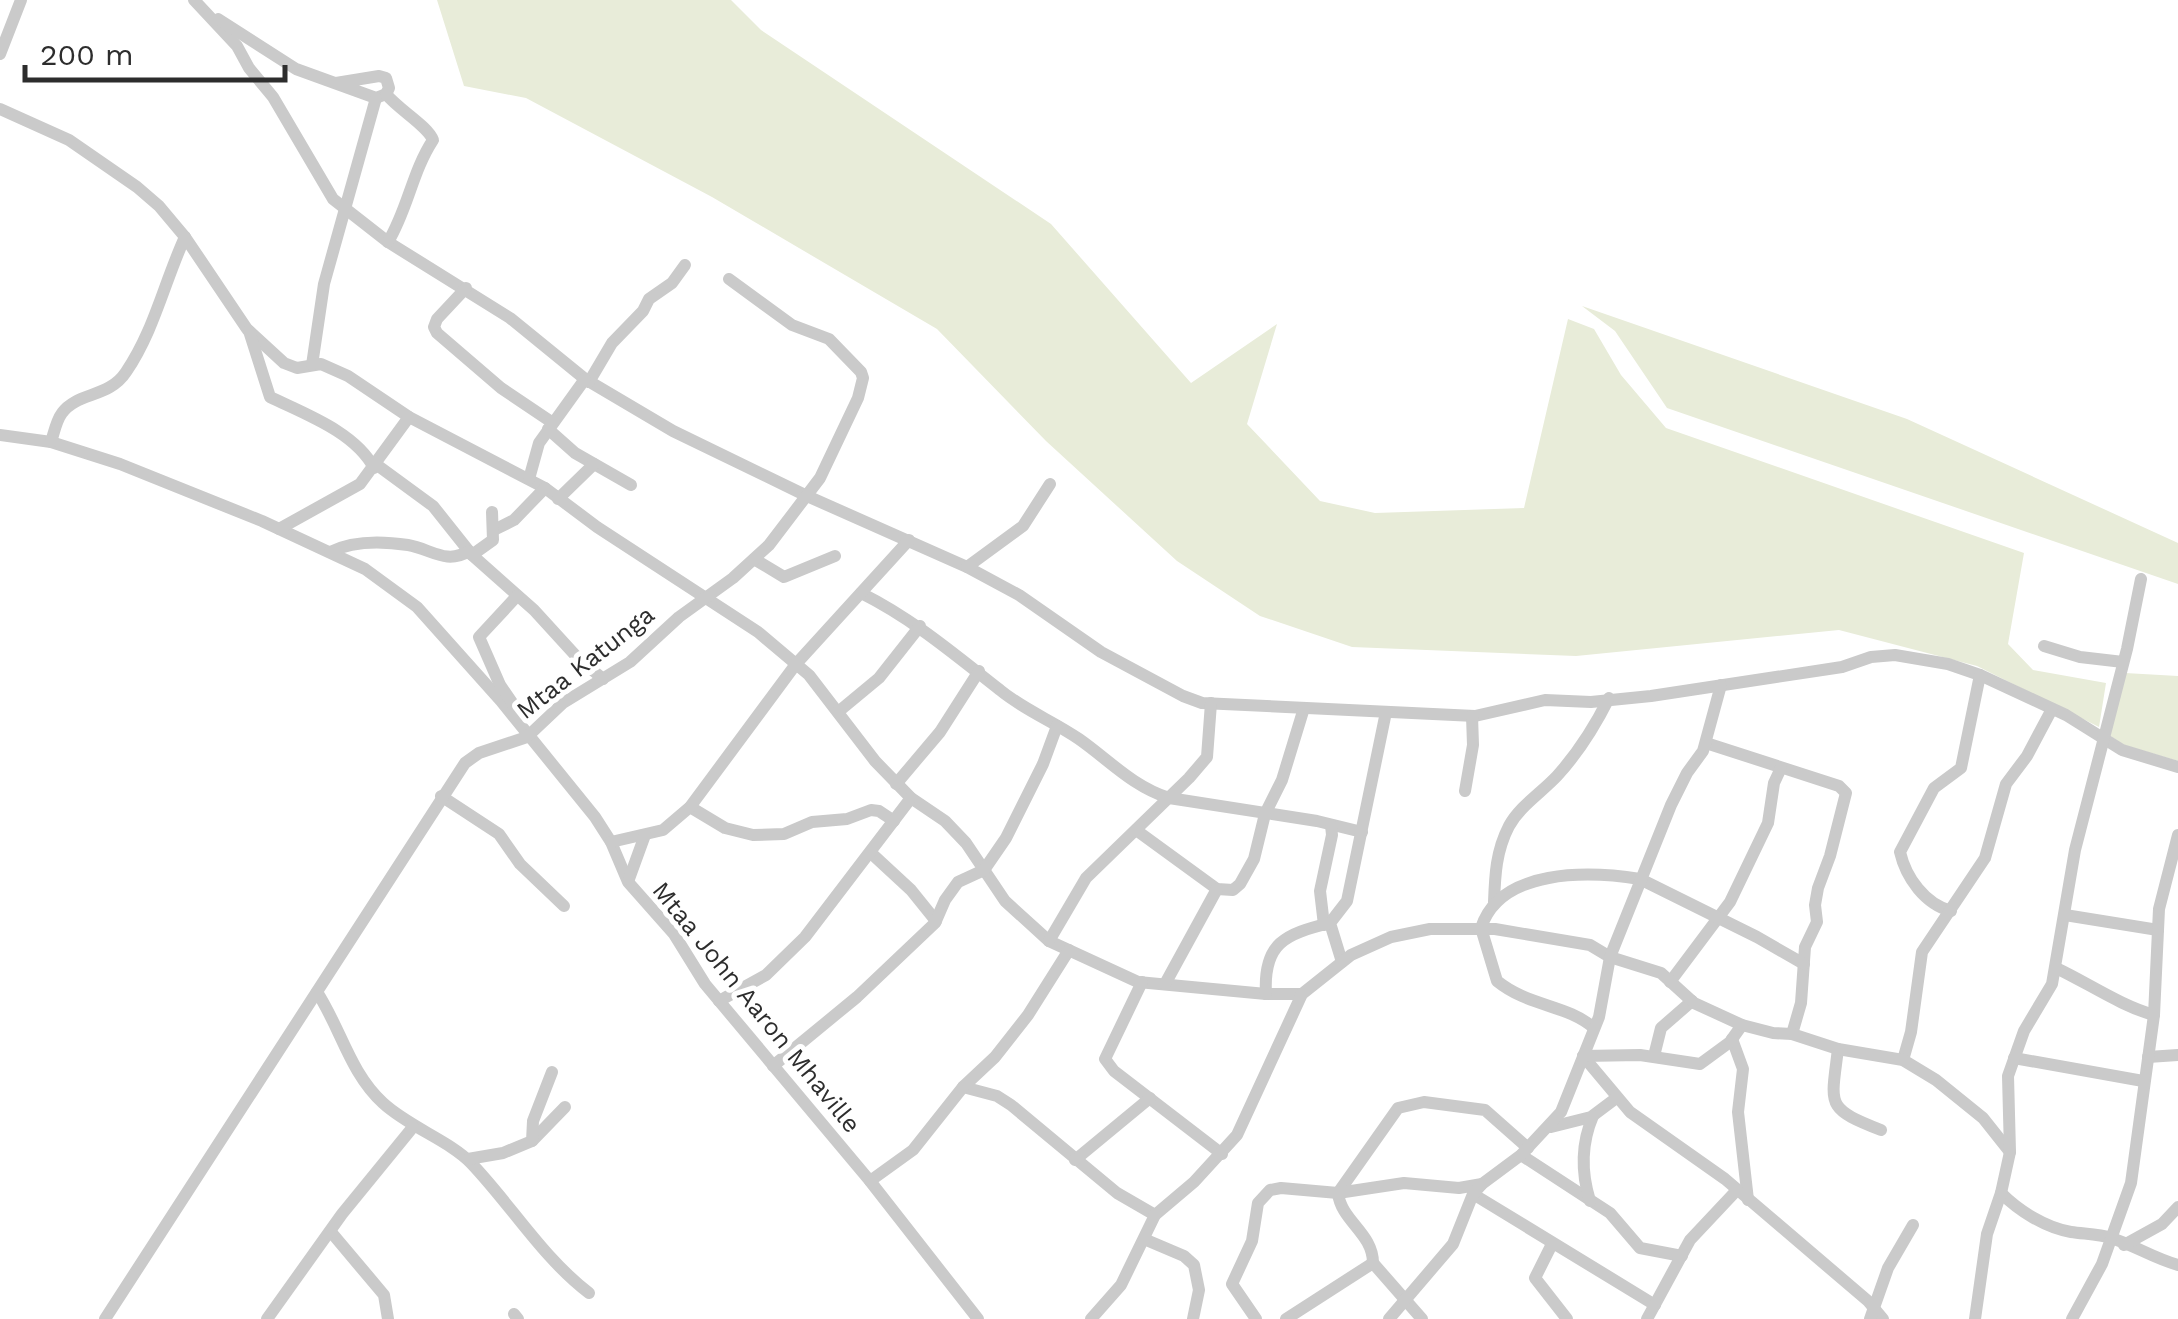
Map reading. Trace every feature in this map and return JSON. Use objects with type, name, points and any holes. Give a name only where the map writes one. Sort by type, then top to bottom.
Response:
[{"type":"street","points":[[0,54],[21,0]]},
{"type":"street","points":[[194,0],[296,70],[381,96],[431,132],[434,140],[388,242]]},
{"type":"street","points":[[209,13],[273,97],[334,199],[388,242],[510,318],[587,381],[673,431],[968,567],[1020,595],[1101,652],[1183,696],[1211,703],[1472,716],[1545,700],[1592,702],[1651,696],[1812,672],[1895,655],[1948,664],[1980,675],[2052,709],[2122,750],[2178,767]]},
{"type":"street","points":[[312,365],[324,284],[345,206],[381,96],[389,84],[382,77],[336,83]]},
{"type":"street","points":[[0,109],[69,140],[148,197],[184,237],[248,330],[284,363],[297,368],[328,366],[409,417],[546,488],[758,632],[796,664],[896,784],[945,821],[966,843],[1005,901],[1049,941],[1142,982],[1302,994]]},
{"type":"street","points":[[51,442],[59,417],[70,404],[116,386],[126,372],[153,326],[184,237]]},
{"type":"street","points":[[529,479],[539,443],[551,426],[612,343],[643,311],[648,299],[672,283],[685,266]]},
{"type":"street","points":[[446,276],[449,305]]},
{"type":"street","name":"Mtaa Katunga","points":[[105,1319],[464,763],[530,734],[564,703],[630,662],[769,545],[820,478],[858,398],[862,372],[829,339],[792,325],[729,279]]},
{"type":"street","points":[[466,288],[434,324],[437,333],[551,426],[575,453],[632,485]]},
{"type":"street","points":[[248,330],[270,397],[311,416],[361,448],[375,466],[433,506],[470,553],[604,679]]},
{"type":"street","points":[[279,529],[360,484],[409,417]]},
{"type":"street","name":"Mtaa John Aaron Mhaville","points":[[0,435],[51,442],[120,464],[279,529],[365,569],[417,607],[530,734],[595,817],[628,882],[674,934],[719,1001],[870,1181],[978,1319]]},
{"type":"street","points":[[558,499],[594,464]]},
{"type":"street","points":[[968,567],[1023,526],[1050,484]]},
{"type":"street","points":[[494,530],[514,520],[546,488]]},
{"type":"street","points":[[330,552],[346,544],[380,542],[410,546],[444,558],[470,553],[493,540],[492,512]]},
{"type":"street","points":[[611,842],[663,830],[690,806],[796,664],[909,540]]},
{"type":"street","points":[[754,559],[784,577],[836,556]]},
{"type":"street","points":[[1975,1319],[1987,1234],[2010,1152],[2008,1076],[2024,1031],[2052,984],[2070,870],[2124,662],[2141,579]]},
{"type":"street","points":[[860,593],[920,626],[1024,708],[1058,726],[1134,782],[1169,798],[1362,832]]},
{"type":"street","points":[[517,596],[479,637],[500,685],[530,734]]},
{"type":"street","points":[[838,712],[880,678],[920,626]]},
{"type":"street","points":[[2044,646],[2080,657],[2124,662]]},
{"type":"street","points":[[896,784],[940,732],[980,671]]},
{"type":"street","points":[[1951,911],[1926,899],[1902,862],[1900,852],[1934,788],[1960,768],[1980,675]]},
{"type":"street","points":[[1389,1319],[1453,1244],[1477,1189],[1525,1152],[1561,1112],[1594,1028],[1610,957],[1676,794],[1706,743],[1722,685]]},
{"type":"street","points":[[1594,1028],[1574,1014],[1532,1002],[1501,985],[1494,976],[1481,928],[1494,902],[1498,852],[1509,826],[1518,812],[1560,773],[1608,698]]},
{"type":"street","points":[[1049,941],[1086,878],[1169,798],[1206,756],[1211,703]]},
{"type":"street","points":[[1136,830],[1217,889],[1233,890],[1247,874],[1260,842],[1266,814],[1282,780],[1304,708]]},
{"type":"street","points":[[1903,1060],[1913,1022],[1922,952],[1985,858],[2006,784],[2027,756],[2052,709]]},
{"type":"street","points":[[1266,994],[1266,962],[1274,948],[1302,930],[1327,924],[1347,901],[1386,712]]},
{"type":"street","points":[[1465,791],[1474,745],[1472,716]]},
{"type":"street","points":[[773,1066],[857,997],[936,921],[953,887],[984,870],[1006,838],[1058,726]]},
{"type":"street","points":[[1706,743],[1846,791],[1818,888],[1816,922],[1805,947],[1801,1004],[1792,1034]]},
{"type":"street","points":[[1679,1011],[1674,986],[1730,902],[1768,823],[1774,783],[1781,768]]},
{"type":"street","points":[[441,796],[499,834],[520,864],[564,906]]},
{"type":"street","points":[[719,1001],[766,975],[792,950],[910,798]]},
{"type":"street","points":[[690,806],[725,828],[753,835],[784,834],[812,822],[847,819],[871,810],[894,821]]},
{"type":"street","points":[[1331,824],[1320,892],[1342,962]]},
{"type":"street","points":[[628,882],[645,835]]},
{"type":"street","points":[[2072,1319],[2118,1242],[2131,1184],[2154,1015],[2164,882],[2178,835]]},
{"type":"street","points":[[871,853],[911,890],[936,921]]},
{"type":"street","points":[[1494,902],[1523,884],[1550,879],[1640,879],[1804,964]]},
{"type":"street","points":[[1164,984],[1217,889]]},
{"type":"street","points":[[2064,915],[2158,930]]},
{"type":"street","points":[[1091,1319],[1121,1285],[1156,1215],[1222,1154],[1247,1118],[1270,1056],[1302,994],[1351,955],[1391,937],[1430,929],[1481,928],[1590,944],[1610,957],[1650,968],[1692,1001],[1742,1024],[1838,1049],[1903,1060],[1936,1080],[1983,1118],[2010,1152]]},
{"type":"street","points":[[870,1181],[913,1150],[963,1086],[996,1057],[1070,950]]},
{"type":"street","points":[[2056,968],[2131,1009],[2154,1015]]},
{"type":"street","points":[[1142,982],[1105,1059],[1114,1071],[1222,1154]]},
{"type":"street","points":[[318,992],[360,1076],[380,1101],[413,1127],[468,1159],[532,1239],[589,1293]]},
{"type":"street","points":[[1654,1056],[1661,1028],[1692,1001]]},
{"type":"street","points":[[1583,1056],[1654,1056],[1703,1064],[1732,1039],[1742,1024]]},
{"type":"street","points":[[1732,1039],[1742,1070],[1738,1112],[1742,1195]]},
{"type":"street","points":[[1838,1049],[1834,1102],[1841,1112],[1881,1130]]},
{"type":"street","points":[[2148,1056],[2178,1055]]},
{"type":"street","points":[[1583,1056],[1616,1099],[1654,1132],[1742,1195],[1876,1315],[1888,1268],[1913,1224]]},
{"type":"street","points":[[2014,1058],[2144,1080]]},
{"type":"street","points":[[532,1141],[533,1121],[552,1072]]},
{"type":"street","points":[[963,1086],[997,1096],[1011,1105],[1117,1194],[1156,1215]]},
{"type":"street","points":[[1075,1160],[1150,1098]]},
{"type":"street","points":[[1551,1127],[1592,1116],[1616,1099]]},
{"type":"street","points":[[1338,1193],[1398,1108],[1424,1102],[1485,1110],[1525,1152],[1610,1213],[1640,1248],[1682,1256]]},
{"type":"street","points":[[468,1159],[503,1153],[532,1141],[564,1107]]},
{"type":"street","points":[[1590,1201],[1582,1174],[1592,1116]]},
{"type":"street","points":[[267,1319],[413,1127]]},
{"type":"street","points":[[1256,1319],[1232,1284],[1252,1241],[1261,1198],[1270,1190],[1281,1188],[1338,1193],[1404,1183],[1477,1189],[1552,1244],[1655,1305]]},
{"type":"street","points":[[1338,1193],[1344,1210],[1372,1248],[1374,1263],[1422,1319]]},
{"type":"street","points":[[2001,1193],[2050,1226],[2118,1242],[2178,1265]]},
{"type":"street","points":[[1647,1319],[1698,1231],[1742,1195]]},
{"type":"street","points":[[2118,1242],[2162,1224],[2178,1207]]},
{"type":"street","points":[[331,1232],[384,1295],[388,1319]]},
{"type":"street","points":[[1144,1239],[1184,1256],[1194,1265],[1199,1290],[1193,1319]]},
{"type":"street","points":[[1552,1244],[1536,1278],[1564,1318]]},
{"type":"street","points":[[1286,1319],[1374,1263]]},
{"type":"green space","points":[[437,0],[731,0],[761,30],[1051,224],[1191,383],[1277,324],[1247,424],[1320,501],[1375,513],[1524,508],[1568,319],[1594,329],[1621,375],[1666,428],[2024,553],[2008,644],[2033,670],[2106,683],[2099,727],[1977,666],[1839,630],[1576,656],[1352,647],[1260,616],[1177,561],[1046,441],[937,329],[712,197],[526,98],[464,86]]},
{"type":"green space","points":[[1582,306],[1907,419],[2178,543],[2178,584],[1667,408],[1615,331]]},
{"type":"green space","points":[[2125,673],[2178,676],[2178,761],[2124,745],[2109,735]]}]
